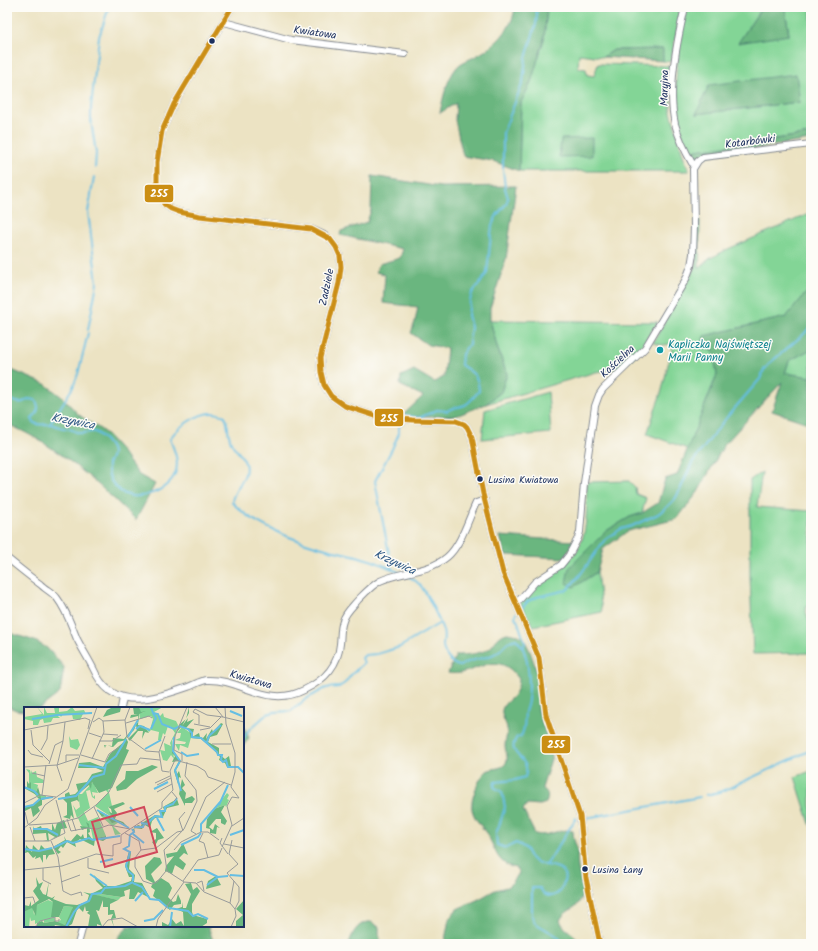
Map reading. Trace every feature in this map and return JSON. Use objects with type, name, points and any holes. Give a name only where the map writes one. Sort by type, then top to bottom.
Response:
[{"type":"street","name":"Zadziele","points":[[232,7],[174,104],[162,131],[157,162],[157,187],[164,204],[179,212],[200,216],[312,230],[330,239],[340,256],[341,267],[339,283],[320,358],[324,385],[331,396],[345,406],[379,417],[412,420],[448,420],[464,424],[472,437],[484,497]]},
{"type":"street","name":"Maryjna","points":[[685,7],[676,50],[673,108],[675,123],[680,138],[692,163],[695,164]]},
{"type":"street","name":"Kwiatowa","points":[[224,22],[290,40],[405,54]]},
{"type":"street","name":"Kotarbówki","points":[[695,164],[703,157],[811,144]]},
{"type":"street","name":"Kościelna","points":[[516,604],[535,582],[561,565],[575,545],[580,532],[584,483],[595,406],[599,395],[608,382],[645,348],[686,278],[691,266],[694,226],[693,169],[695,164]]},
{"type":"street","name":"Kwiatowa","points":[[123,698],[156,697],[205,680],[222,682],[274,696],[292,695],[305,690],[326,675],[333,667],[340,644],[340,632],[343,621],[349,610],[370,588],[378,582],[419,570],[447,557],[457,544],[476,503],[484,497]]},
{"type":"street","points":[[484,497],[503,573],[539,658],[546,715],[580,816],[586,878],[600,944]]},
{"type":"street","points":[[7,558],[56,597],[66,611],[78,640],[100,682],[110,691],[123,698],[121,707]]},
{"type":"street","points":[[78,944],[83,927]]},
{"type":"green space","points":[[515,7],[547,7],[544,39],[531,82],[521,102],[519,171],[493,161],[463,156],[455,120],[456,103],[440,113],[446,88],[454,72],[463,62],[483,52],[502,36],[511,23]]},
{"type":"green space","points":[[547,7],[681,7],[671,62],[663,61],[662,49],[614,50],[603,57],[579,54],[578,68],[586,69],[587,75],[594,76],[598,64],[670,66],[671,112],[689,171],[519,171],[521,102],[531,82],[544,39]]},
{"type":"green space","points":[[687,7],[762,7],[739,42],[789,34],[785,7],[811,7],[811,134],[689,151],[681,131],[676,102],[677,69]],"holes":[[[796,74],[799,102],[696,114]]]},
{"type":"green space","points":[[762,7],[785,7],[789,35],[738,43]]},
{"type":"green space","points":[[663,49],[663,61],[603,57],[614,50]]},
{"type":"green space","points":[[796,74],[800,102],[696,114],[709,85]]},
{"type":"green space","points":[[811,134],[811,140],[692,158],[689,151]]},
{"type":"green space","points":[[592,138],[592,156],[559,157],[561,139]]},
{"type":"green space","points":[[372,176],[441,187],[516,186],[506,259],[490,308],[490,320],[498,350],[507,374],[501,392],[486,404],[456,416],[402,416],[423,396],[400,385],[401,376],[414,370],[434,382],[444,377],[447,348],[428,345],[411,333],[418,307],[383,303],[385,275],[376,272],[379,264],[400,258],[403,249],[340,235],[341,231],[367,222],[371,210]]},
{"type":"green space","points":[[811,213],[811,291],[806,293],[787,317],[704,336],[702,348],[713,349],[717,374],[688,449],[647,434],[662,390],[673,344],[662,345],[653,343],[696,265],[696,220],[700,220],[699,268],[709,259],[728,249]]},
{"type":"green space","points":[[811,291],[811,349],[789,361],[785,373],[811,377],[811,424],[772,411],[782,382],[724,445],[698,492],[677,519],[628,531],[603,549],[597,572],[574,587],[566,583],[569,568],[606,531],[630,517],[642,513],[658,503],[665,479],[677,475],[717,375],[713,349],[702,348],[704,336],[786,317],[806,293]]},
{"type":"green space","points":[[490,320],[658,322],[635,356],[616,369],[596,372],[486,404],[501,392],[507,374],[498,350]]},
{"type":"green space","points":[[811,349],[811,377],[785,373],[789,361]]},
{"type":"green space","points":[[7,368],[45,384],[62,397],[79,415],[103,431],[118,447],[139,475],[155,484],[136,520],[92,479],[60,454],[43,442],[7,424]]},
{"type":"green space","points":[[548,392],[551,433],[482,439],[485,410]]},
{"type":"green space","points":[[762,472],[757,507],[811,511],[811,606],[805,607],[811,631],[811,653],[753,654],[750,576],[750,480]]},
{"type":"green space","points":[[629,481],[635,487],[636,494],[646,498],[642,513],[630,517],[606,531],[573,587],[597,572],[602,612],[533,626],[520,604],[539,583],[570,559],[580,546],[586,524],[587,482]]},
{"type":"green space","points":[[500,536],[574,541],[565,558],[505,555]]},
{"type":"green space","points":[[7,632],[35,641],[47,648],[64,667],[60,693],[41,707],[24,707],[24,711],[16,710],[7,706]]},
{"type":"green space","points":[[507,633],[519,635],[524,639],[530,651],[536,669],[539,695],[538,710],[552,749],[552,756],[542,788],[547,794],[546,803],[540,805],[527,804],[523,810],[535,834],[545,835],[563,830],[573,831],[577,849],[582,893],[578,904],[562,916],[560,920],[564,927],[575,936],[579,944],[448,944],[445,940],[449,919],[457,909],[495,890],[507,887],[519,873],[516,868],[509,866],[500,859],[489,838],[474,816],[472,806],[476,789],[484,774],[487,771],[502,767],[506,763],[507,758],[505,746],[507,730],[502,715],[502,710],[506,703],[514,695],[519,679],[510,669],[502,664],[493,663],[458,673],[448,673],[456,655],[479,653],[484,651],[491,647],[496,640]]},
{"type":"green space","points":[[244,727],[249,738],[244,745]]},
{"type":"green space","points":[[811,771],[811,827],[795,777]]},
{"type":"green space","points":[[371,922],[379,927],[379,937],[382,944],[349,944],[355,930],[363,923]]},
{"type":"green space","points":[[127,927],[208,927],[214,944],[120,944],[118,938]]},
{"type":"waterway","points":[[95,168],[96,153],[91,121],[91,107],[99,37],[109,7]]},
{"type":"waterway","points":[[405,415],[419,418],[437,410],[447,411],[452,408],[463,406],[467,404],[479,391],[476,377],[461,365],[462,354],[469,344],[471,327],[468,315],[472,293],[487,273],[492,225],[497,215],[506,204],[508,198],[505,188],[503,169],[503,133],[523,82],[526,58],[536,24],[537,15],[535,7]]},
{"type":"waterway","points":[[88,330],[97,283],[88,212],[94,177]]},
{"type":"waterway","points":[[522,608],[528,601],[537,597],[567,590],[580,575],[604,541],[621,529],[632,526],[658,514],[668,506],[675,499],[692,463],[727,417],[760,379],[764,370],[811,326]]},
{"type":"waterway","points":[[50,424],[73,387],[78,374],[88,333]]},
{"type":"waterway","name":"Krzywica","points":[[7,398],[18,402],[23,402],[28,399],[35,400],[38,408],[32,419],[36,424],[53,424],[79,433],[95,432],[106,441],[112,450],[108,464],[111,481],[125,494],[133,496],[150,494],[159,490],[167,485],[172,478],[176,471],[177,463],[176,455],[170,439],[177,430],[195,418],[207,413],[225,416],[230,441],[246,465],[245,474],[234,494],[232,502],[241,511],[264,526],[291,538],[318,547],[355,555],[386,566],[400,573]]},
{"type":"waterway","points":[[392,569],[375,481],[399,433],[399,426],[404,423]]},
{"type":"waterway","name":"Krzywica","points":[[406,575],[422,587],[429,599],[444,633],[443,646],[445,653],[454,664],[460,666],[464,663],[492,655],[499,651],[506,643],[516,639],[521,644],[524,651],[529,676],[528,702],[525,712],[524,730],[521,736],[517,737],[513,747],[514,751],[525,763],[526,772],[525,777],[515,780],[495,782],[494,787],[502,792],[505,807],[496,833],[497,845],[506,848],[516,843],[524,847],[530,857],[537,863],[553,866],[562,871],[564,875],[564,882],[560,891],[554,896],[546,895],[540,888],[532,888],[532,916],[535,923],[557,936],[564,944]]},
{"type":"waterway","points":[[516,613],[515,617],[525,643],[523,647]]},
{"type":"waterway","points":[[244,738],[249,730],[267,714],[291,711],[306,699],[326,688],[339,687],[345,683],[364,663],[362,658],[365,655],[377,654],[400,647],[440,623]]},
{"type":"waterway","points":[[706,795],[723,791],[811,750]]},
{"type":"waterway","points":[[586,818],[700,797]]},
{"type":"waterway","points":[[547,864],[576,818]]},
{"type":"transit line","name":"255","points":[[232,7],[174,104],[162,131],[157,162],[157,187],[159,194],[164,204],[179,212],[200,216],[311,229],[330,239],[340,256],[341,267],[339,283],[320,358],[324,385],[331,396],[345,406],[379,417],[412,420],[456,421],[467,427],[472,437],[483,494],[503,573],[539,658],[546,715],[580,816],[586,878],[600,944]]},
{"type":"place","name":"Kapliczka Najświętszej Marii Panny","points":[[660,350]]},
{"type":"place","name":"Lusina Kwiatowa","points":[[480,479]]},
{"type":"place","name":"Lusina Łany","points":[[585,869]]}]
